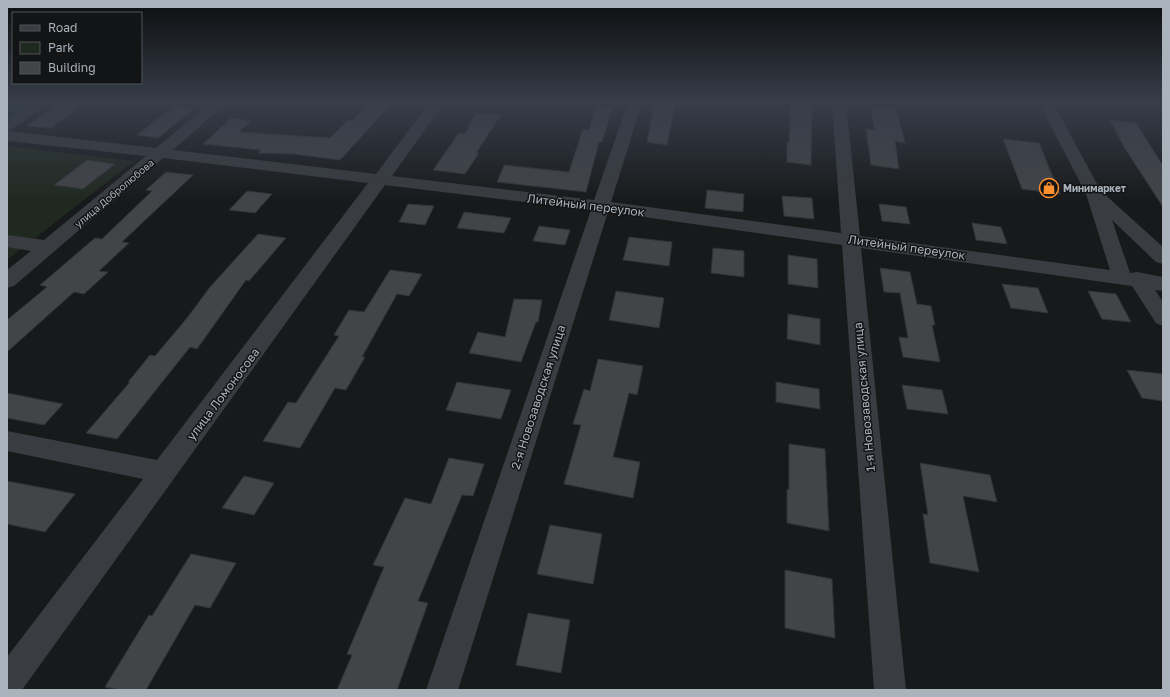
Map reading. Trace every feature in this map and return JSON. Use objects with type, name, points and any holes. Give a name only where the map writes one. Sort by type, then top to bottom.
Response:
[{"type":"street","name":"Литейный переулок","points":[[7,136],[162,153],[601,206],[1129,278],[1163,284]]},
{"type":"street","name":"улица Добролюбова","points":[[7,282],[182,136]]},
{"type":"street","name":"улица Ломоносова","points":[[7,683],[413,136]]},
{"type":"street","name":"2-я Новозаводская улица","points":[[442,690],[624,136]]},
{"type":"street","name":"1-я Новозаводская улица","points":[[842,136],[890,690]]},
{"type":"street","points":[[1063,136],[1094,194],[1129,278],[1163,318]]},
{"type":"street","points":[[1094,194],[1163,258]]},
{"type":"street","points":[[7,241],[48,247]]},
{"type":"street","points":[[7,441],[164,472]]},
{"type":"green space","points":[[7,146],[134,161],[7,260]]},
{"type":"building","points":[[141,136],[161,136],[158,138]]},
{"type":"building","points":[[212,136],[292,136],[330,138],[332,136],[362,136],[340,160],[294,154],[258,153],[261,150],[203,144]]},
{"type":"building","points":[[457,136],[487,136],[476,153],[479,153],[465,174],[433,170]]},
{"type":"building","points":[[581,136],[604,136],[602,142],[599,142],[586,192],[497,182],[504,165],[569,172]]},
{"type":"building","points":[[648,136],[669,136],[667,145],[647,142]]},
{"type":"building","points":[[789,136],[811,136],[811,165],[787,162],[787,143],[789,143]]},
{"type":"building","points":[[867,136],[903,136],[905,143],[895,141],[899,169],[871,165]]},
{"type":"building","points":[[1118,136],[1144,136],[1163,166],[1163,207]]},
{"type":"building","points":[[1003,139],[1039,143],[1060,194],[1022,189]]},
{"type":"building","points":[[87,160],[115,164],[83,189],[54,185]]},
{"type":"building","points":[[166,172],[193,175],[122,242],[129,243],[99,271],[108,272],[84,294],[74,292],[7,352],[7,320],[47,287],[40,285],[95,238],[102,239],[152,191],[146,190]]},
{"type":"building","points":[[707,190],[744,194],[743,212],[705,208]]},
{"type":"building","points":[[247,191],[272,194],[255,213],[229,210]]},
{"type":"building","points":[[782,196],[812,198],[814,219],[784,216]]},
{"type":"building","points":[[408,204],[434,206],[425,225],[399,222]]},
{"type":"building","points":[[879,204],[906,207],[910,224],[882,221]]},
{"type":"building","points":[[464,212],[511,218],[504,233],[457,228]]},
{"type":"building","points":[[972,223],[1001,227],[1007,244],[976,240]]},
{"type":"building","points":[[539,226],[570,230],[565,245],[533,241]]},
{"type":"building","points":[[258,234],[286,238],[249,281],[246,280],[197,349],[190,347],[117,439],[86,433],[130,382],[128,382],[150,355],[155,356],[187,318],[210,287]]},
{"type":"building","points":[[629,237],[672,242],[669,266],[623,260]]},
{"type":"building","points":[[713,248],[744,251],[744,277],[711,273]]},
{"type":"building","points":[[788,255],[817,259],[818,288],[788,284]]},
{"type":"building","points":[[880,268],[910,272],[917,304],[931,306],[935,325],[932,325],[940,362],[903,357],[899,337],[908,338],[900,293],[884,292]]},
{"type":"building","points":[[390,270],[422,274],[409,296],[397,294],[362,357],[365,357],[346,390],[335,388],[300,448],[263,441],[288,402],[296,403],[339,336],[334,335],[349,310],[364,312]]},
{"type":"building","points":[[1002,284],[1038,288],[1048,313],[1011,308]]},
{"type":"building","points":[[616,291],[664,298],[659,328],[609,320]]},
{"type":"building","points":[[1088,291],[1116,294],[1131,322],[1102,319]]},
{"type":"building","points":[[514,299],[542,300],[538,322],[536,322],[521,362],[469,353],[478,332],[505,337]]},
{"type":"building","points":[[788,314],[820,319],[820,345],[787,339]]},
{"type":"building","points":[[598,359],[643,366],[637,395],[629,393],[613,457],[640,462],[633,498],[564,484],[581,425],[573,424],[584,389],[590,391]]},
{"type":"building","points":[[1127,370],[1163,374],[1163,401],[1142,398]]},
{"type":"building","points":[[457,382],[511,390],[501,419],[446,410]]},
{"type":"building","points":[[776,382],[819,389],[820,409],[776,402]]},
{"type":"building","points":[[902,385],[942,390],[948,414],[907,409]]},
{"type":"building","points":[[7,393],[63,404],[44,425],[7,418]]},
{"type":"building","points":[[789,444],[825,449],[829,531],[787,523]]},
{"type":"building","points":[[449,458],[484,464],[473,496],[462,495],[418,601],[428,603],[397,690],[337,690],[352,655],[347,654],[384,567],[373,565],[405,498],[431,504]]},
{"type":"building","points":[[920,463],[990,475],[997,502],[963,496],[979,572],[930,563],[923,514],[928,515]]},
{"type":"building","points":[[244,476],[274,483],[254,515],[222,508]]},
{"type":"building","points":[[7,481],[75,494],[45,532],[7,524]]},
{"type":"building","points":[[550,525],[602,534],[593,584],[537,574]]},
{"type":"building","points":[[191,554],[236,563],[210,608],[195,605],[146,690],[120,690],[105,687],[149,615],[152,616]]},
{"type":"building","points":[[785,570],[832,579],[835,638],[785,628]]},
{"type":"building","points":[[528,613],[570,620],[561,673],[516,665]]},
{"type":"place","name":"Минимаркет","points":[[1049,188]]}]
